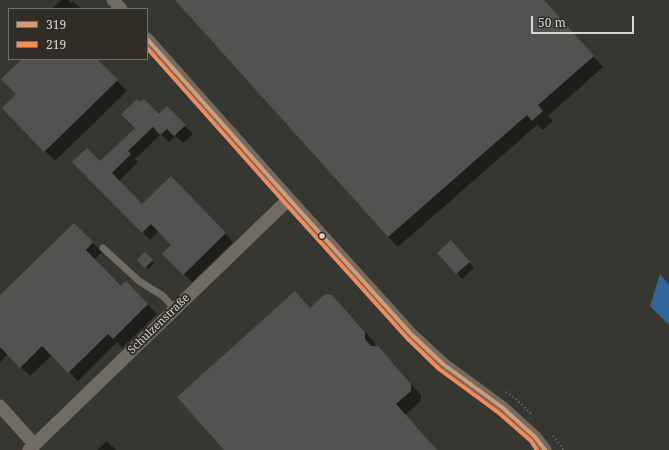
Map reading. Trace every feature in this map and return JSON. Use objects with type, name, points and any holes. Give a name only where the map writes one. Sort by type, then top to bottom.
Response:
[{"type":"street","points":[[113,0],[120,8]]},
{"type":"street","points":[[148,40],[411,334],[443,364],[503,408],[535,437],[545,450]]},
{"type":"street","name":"Schulzenstraße","points":[[32,447],[289,199]]},
{"type":"street","points":[[0,406],[32,447]]},
{"type":"lane","points":[[103,248],[139,281],[163,296],[175,309]]},
{"type":"water","points":[[660,274],[669,285],[669,325],[650,306]]},
{"type":"building","points":[[175,0],[544,0],[594,56],[538,105],[543,111],[532,121],[527,115],[388,237]]},
{"type":"building","points":[[21,60],[98,60],[118,80],[44,152],[2,108],[16,94],[1,79]]},
{"type":"building","points":[[137,99],[140,102],[144,99],[159,114],[167,106],[186,125],[174,136],[167,129],[160,135],[153,127],[128,151],[131,154],[112,173],[142,204],[171,176],[226,233],[183,275],[162,254],[171,245],[151,224],[142,233],[72,162],[87,148],[100,161],[135,128],[121,114]]},
{"type":"building","points":[[74,223],[93,242],[86,250],[121,286],[126,281],[148,304],[113,339],[108,334],[68,373],[42,346],[20,368],[0,347],[0,295]]},
{"type":"building","points":[[451,240],[470,262],[456,274],[437,253]]},
{"type":"building","points":[[145,252],[153,260],[145,268],[137,260]]},
{"type":"building","points":[[295,291],[310,308],[325,294],[332,295],[365,332],[365,339],[371,346],[378,346],[411,384],[411,391],[396,404],[437,450],[224,450],[177,397]]},
{"type":"transit line","name":"319","points":[[148,40],[411,334],[443,364],[503,408],[535,437],[545,450]]},
{"type":"transit line","name":"219","points":[[148,49],[407,338],[439,369],[499,413],[531,441],[537,450]]}]
